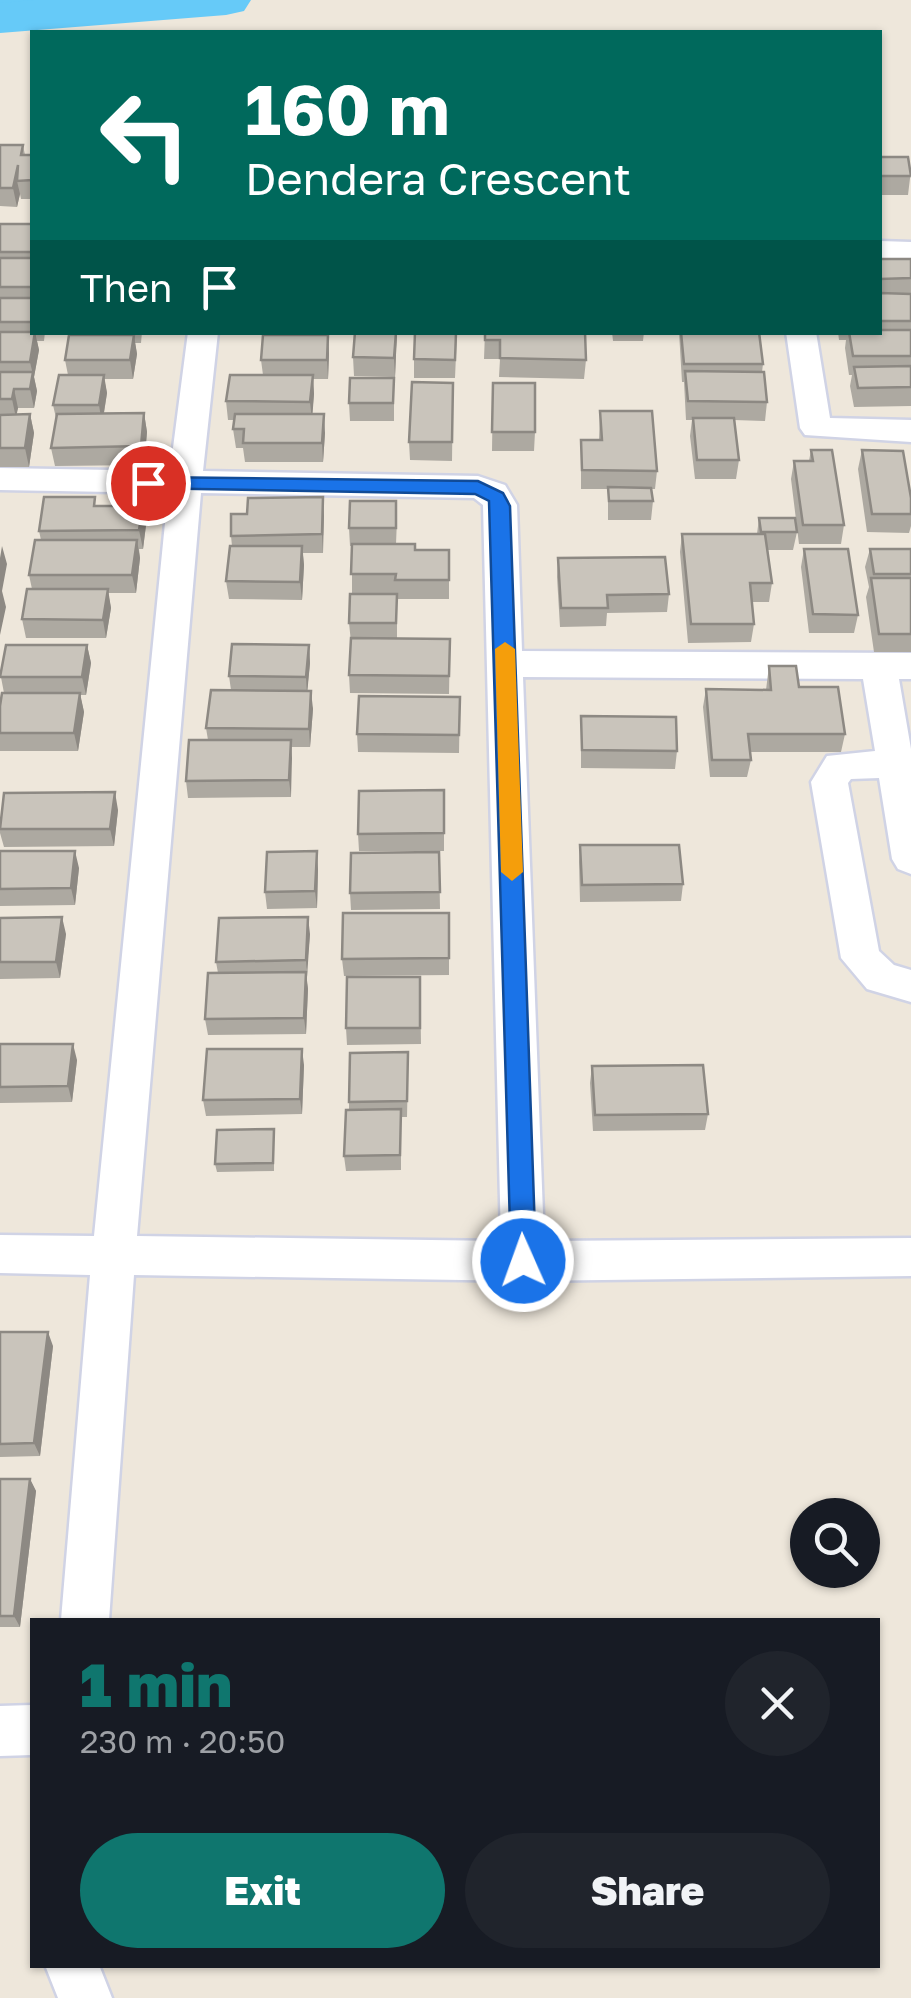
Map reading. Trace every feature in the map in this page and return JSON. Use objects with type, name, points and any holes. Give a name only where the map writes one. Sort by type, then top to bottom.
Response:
[{"type":"street","points":[[882,250],[911,251]]},
{"type":"street","points":[[85,1618],[184,484],[204,335]]},
{"type":"street","points":[[802,335],[816,428],[911,431]]},
{"type":"street","points":[[0,478],[487,489],[500,506],[523,1261]]},
{"type":"street","points":[[506,664],[895,666],[911,859]]},
{"type":"street","points":[[902,763],[838,767],[831,775],[829,791],[861,958],[880,978],[911,986]]},
{"type":"street","points":[[0,1254],[523,1261],[911,1256]]},
{"type":"street","points":[[0,1730],[30,1730]]},
{"type":"street","points":[[73,1968],[85,1998]]},
{"type":"water","points":[[0,0],[163,0],[0,27]]},
{"type":"building","points":[[0,145],[23,145],[21,155],[30,155],[30,180],[17,181],[18,165],[13,188],[0,188]]},
{"type":"building","points":[[882,157],[908,157],[911,176],[882,176]]},
{"type":"building","points":[[0,224],[30,224],[30,252],[0,252]]},
{"type":"building","points":[[0,258],[30,258],[30,287],[0,287]]},
{"type":"building","points":[[882,259],[911,259],[911,278],[882,279]]},
{"type":"building","points":[[882,293],[911,294],[911,321],[882,321]]},
{"type":"building","points":[[0,298],[30,298],[30,322],[0,322]]},
{"type":"building","points":[[911,330],[911,356],[853,356],[850,335]]},
{"type":"building","points":[[0,332],[34,335],[30,362],[0,362]]},
{"type":"building","points":[[69,335],[134,335],[130,360],[65,360]]},
{"type":"building","points":[[263,335],[328,335],[327,360],[261,360]]},
{"type":"building","points":[[355,335],[396,335],[394,358],[353,357]]},
{"type":"building","points":[[415,335],[456,335],[455,360],[414,359]]},
{"type":"building","points":[[485,335],[585,335],[586,360],[500,358],[500,340],[485,340]]},
{"type":"building","points":[[681,335],[759,335],[763,364],[684,364]]},
{"type":"building","points":[[911,366],[911,387],[858,388],[854,367]]},
{"type":"building","points":[[685,371],[764,372],[767,402],[688,401]]},
{"type":"building","points":[[0,372],[33,372],[30,389],[14,389],[12,399],[0,399]]},
{"type":"building","points":[[59,375],[104,375],[99,405],[53,405]]},
{"type":"building","points":[[230,375],[313,375],[310,402],[226,401]]},
{"type":"building","points":[[350,378],[394,378],[393,403],[349,403]]},
{"type":"building","points":[[412,382],[453,383],[452,442],[409,442]]},
{"type":"building","points":[[493,383],[535,383],[535,432],[492,432]]},
{"type":"building","points":[[600,411],[652,411],[657,471],[582,470],[581,440],[602,440]]},
{"type":"building","points":[[144,413],[141,446],[51,448],[57,414]]},
{"type":"building","points":[[30,414],[25,448],[0,448],[0,415]]},
{"type":"building","points":[[235,414],[324,414],[322,443],[243,443],[244,429],[233,429]]},
{"type":"building","points":[[693,418],[734,418],[739,460],[697,460]]},
{"type":"building","points":[[811,450],[832,450],[844,525],[803,525],[794,461],[813,461]]},
{"type":"building","points":[[862,450],[903,451],[911,514],[872,514]]},
{"type":"building","points":[[608,487],[651,488],[653,501],[609,501]]},
{"type":"building","points":[[44,497],[95,497],[94,506],[143,506],[139,530],[39,531]]},
{"type":"building","points":[[323,497],[322,534],[231,536],[231,514],[247,514],[248,498]]},
{"type":"building","points":[[350,501],[396,501],[396,528],[349,528]]},
{"type":"building","points":[[759,518],[795,518],[797,532],[761,532]]},
{"type":"building","points":[[682,534],[765,534],[772,583],[750,583],[754,624],[691,624]]},
{"type":"building","points":[[35,540],[137,540],[132,575],[29,575]]},
{"type":"building","points":[[352,544],[415,544],[415,550],[449,550],[449,580],[395,580],[396,574],[351,574]]},
{"type":"building","points":[[230,546],[302,546],[300,582],[226,581]]},
{"type":"building","points":[[804,549],[848,549],[858,615],[813,614]]},
{"type":"building","points":[[870,549],[911,549],[911,574],[874,574]]},
{"type":"building","points":[[665,557],[669,594],[607,595],[608,608],[561,608],[558,558]]},
{"type":"building","points":[[871,578],[911,578],[911,634],[879,634]]},
{"type":"building","points":[[27,589],[108,589],[103,620],[22,619]]},
{"type":"building","points":[[350,594],[397,594],[396,623],[349,623]]},
{"type":"building","points":[[351,638],[450,639],[449,676],[349,675]]},
{"type":"building","points":[[232,644],[309,645],[306,677],[229,676]]},
{"type":"building","points":[[6,645],[87,645],[82,677],[0,677]]},
{"type":"building","points":[[769,666],[796,666],[799,687],[838,687],[845,734],[748,734],[751,760],[712,760],[706,689],[771,690]]},
{"type":"building","points":[[211,690],[311,691],[309,729],[206,728]]},
{"type":"building","points":[[2,693],[80,693],[74,733],[0,733]]},
{"type":"building","points":[[359,696],[460,697],[459,735],[357,734]]},
{"type":"building","points":[[581,716],[676,717],[677,751],[582,750]]},
{"type":"building","points":[[189,740],[291,740],[289,780],[186,781]]},
{"type":"building","points":[[444,790],[444,833],[358,834],[359,791]]},
{"type":"building","points":[[115,792],[110,829],[0,829],[4,793]]},
{"type":"building","points":[[580,845],[679,845],[683,884],[582,885]]},
{"type":"building","points":[[0,851],[75,851],[71,888],[0,889]]},
{"type":"building","points":[[317,851],[315,891],[265,892],[267,852]]},
{"type":"building","points":[[439,852],[440,892],[350,893],[351,853]]},
{"type":"building","points":[[343,913],[449,913],[449,958],[342,959]]},
{"type":"building","points":[[62,917],[56,962],[0,962],[0,918]]},
{"type":"building","points":[[308,917],[306,960],[216,962],[219,918]]},
{"type":"building","points":[[306,972],[304,1018],[205,1019],[208,973]]},
{"type":"building","points":[[347,977],[420,977],[420,1028],[346,1028]]},
{"type":"building","points":[[0,1044],[73,1044],[68,1086],[0,1087]]},
{"type":"building","points":[[207,1049],[302,1049],[300,1099],[203,1100]]},
{"type":"building","points":[[408,1052],[407,1101],[349,1102],[350,1053]]},
{"type":"building","points":[[703,1065],[708,1114],[595,1115],[592,1066]]},
{"type":"building","points":[[401,1109],[400,1155],[344,1156],[346,1110]]},
{"type":"building","points":[[274,1129],[273,1163],[215,1164],[217,1130]]},
{"type":"building","points":[[0,1332],[48,1332],[34,1443],[0,1444]]},
{"type":"building","points":[[0,1479],[30,1479],[14,1616],[0,1616]]},
{"type":"waterway","points":[[0,18],[226,0]]},
{"type":"slow traffic","points":[[505,649],[512,872]]},
{"type":"route","points":[[148,483],[478,487],[497,497],[523,1261]]}]
